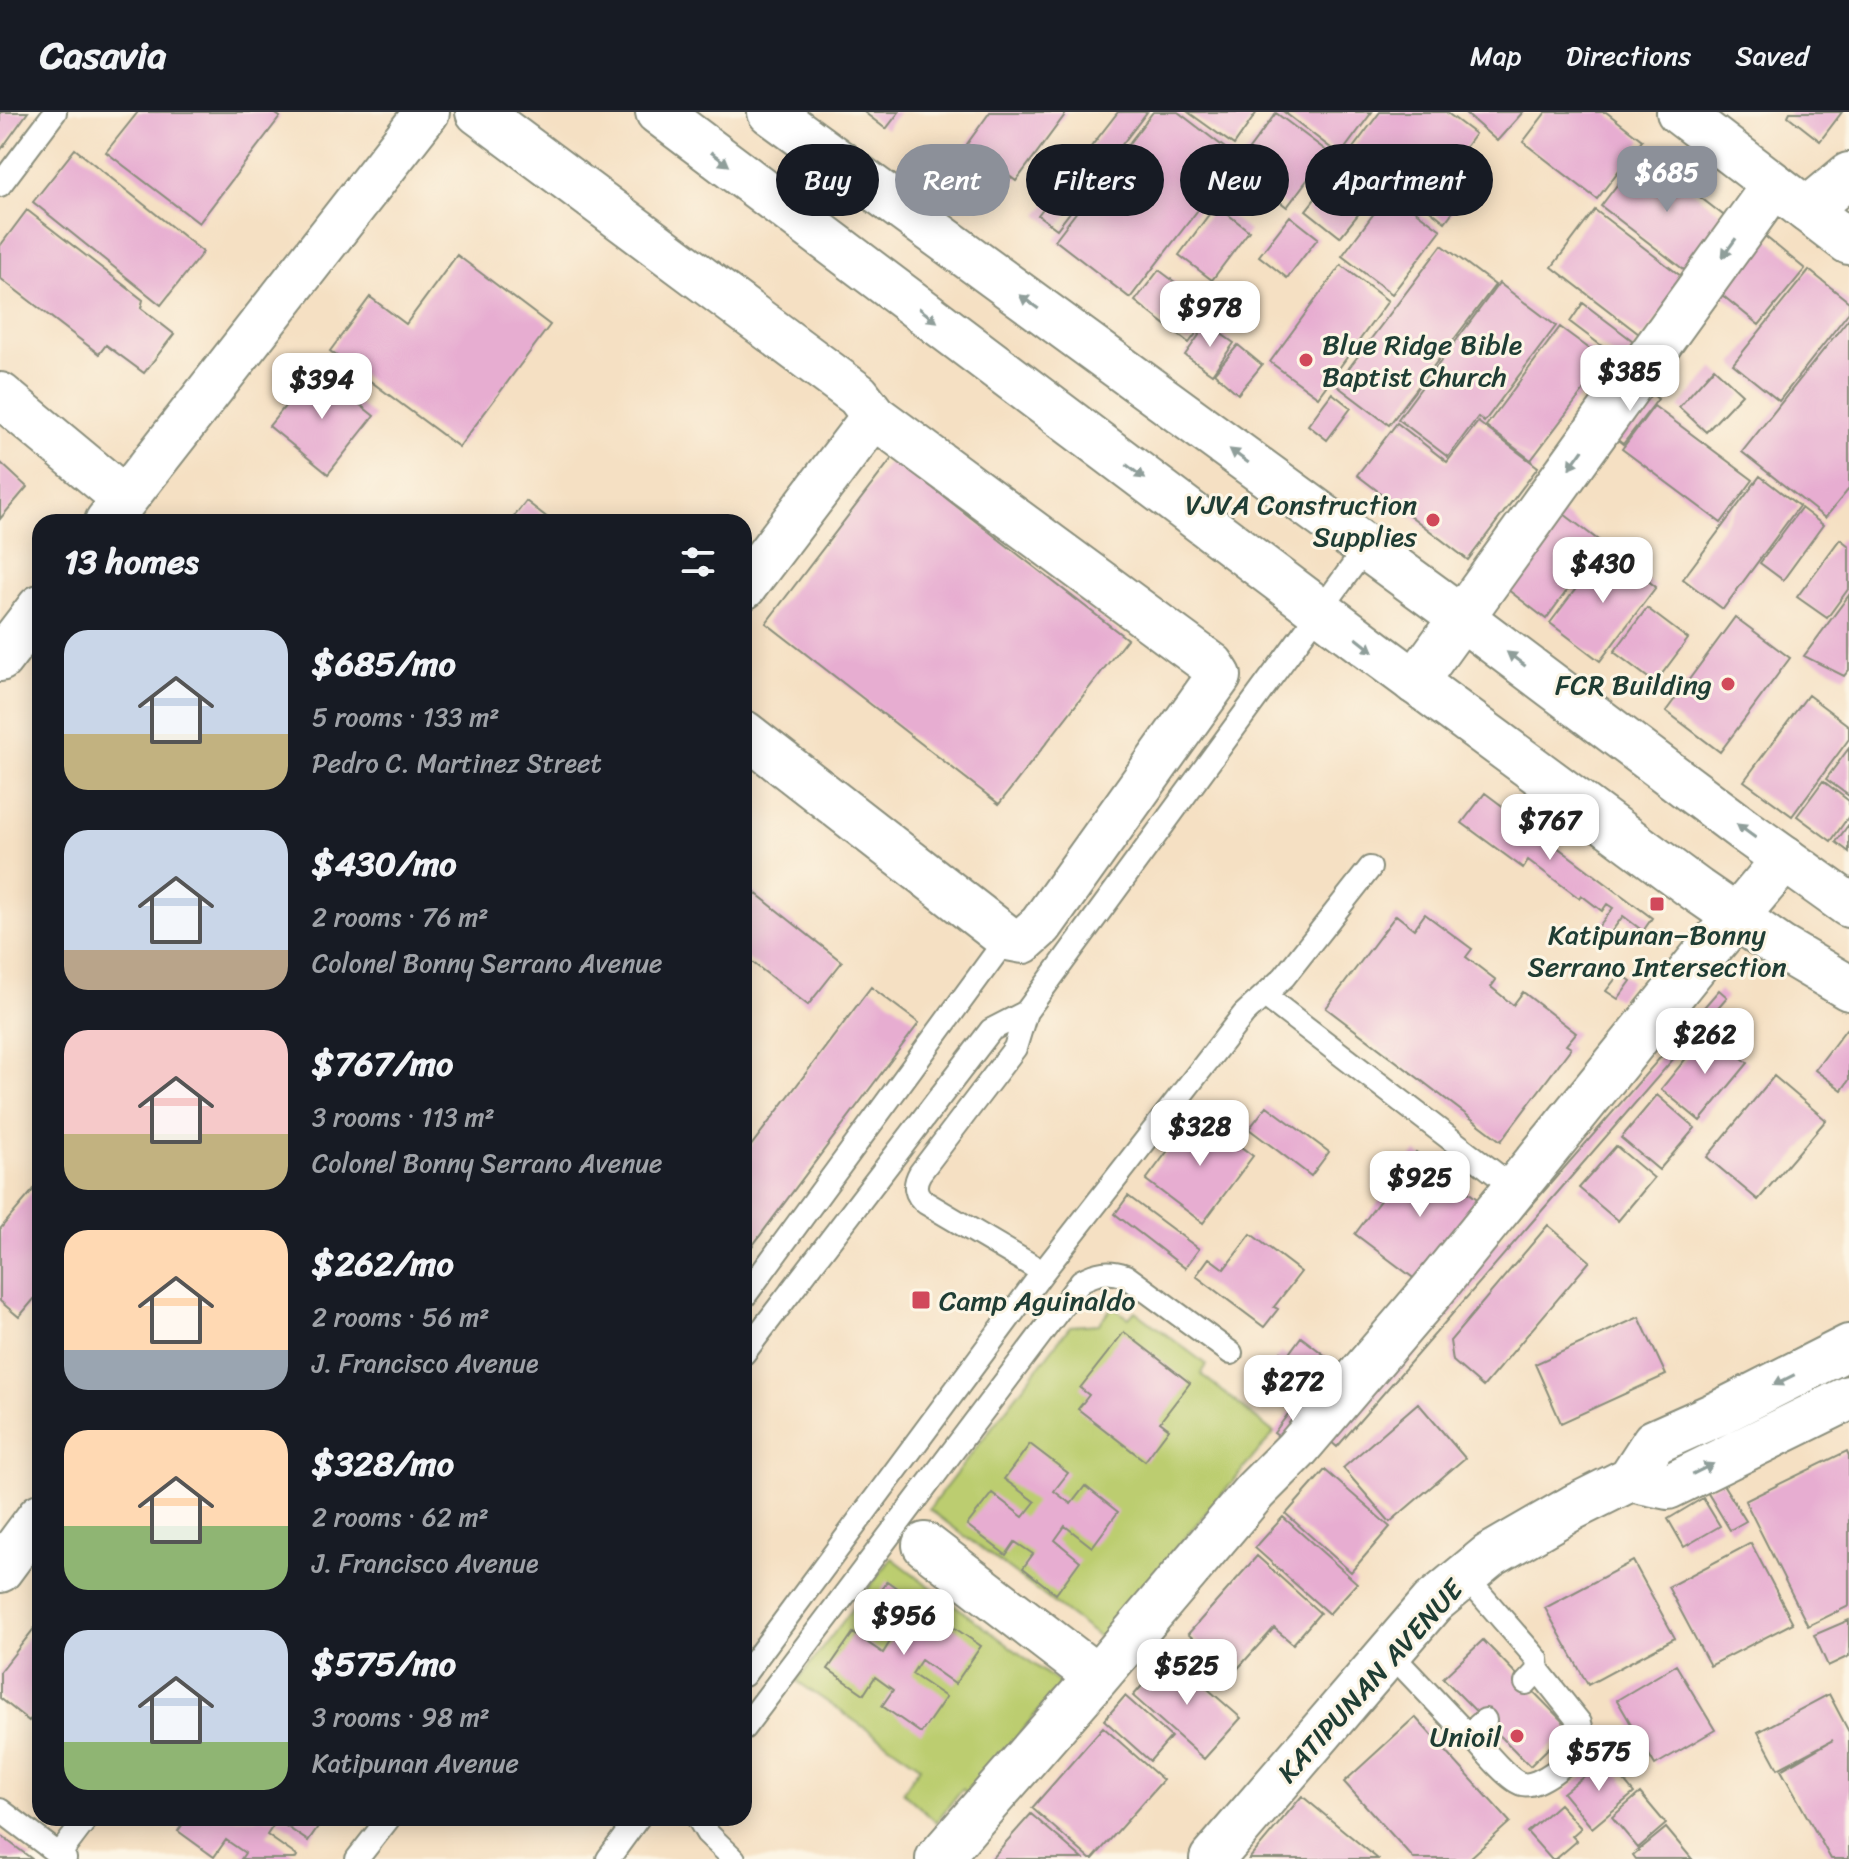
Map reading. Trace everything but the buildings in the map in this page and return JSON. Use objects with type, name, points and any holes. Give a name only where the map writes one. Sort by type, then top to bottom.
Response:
[{"type":"street","points":[[0,395],[116,510],[427,112]]},
{"type":"street","points":[[478,112],[858,395],[874,416],[1212,665],[1219,676],[1041,925],[1023,941],[1007,938],[752,739]]},
{"type":"street","points":[[658,112],[1415,682],[1736,917],[1849,988]]},
{"type":"street","points":[[770,112],[1849,905]]},
{"type":"street","points":[[1679,112],[1849,242]]},
{"type":"street","points":[[1415,682],[1461,617],[1791,198],[1849,175]]},
{"type":"street","points":[[752,576],[874,416]]},
{"type":"street","points":[[0,659],[32,617]]},
{"type":"street","points":[[938,1859],[1255,1491],[1296,1450],[1413,1314],[1785,859]]},
{"type":"street","name":"KATIPUNAN AVENUE","points":[[1212,1859],[1432,1603],[1464,1575],[1489,1556],[1630,1479],[1654,1442],[1849,1347]]},
{"type":"street","points":[[1630,1479],[1668,1487],[1849,1398]]},
{"type":"street","points":[[0,1570],[32,1527]]},
{"type":"street","points":[[925,1545],[1097,1677]]},
{"type":"lane","points":[[0,185],[55,112]]},
{"type":"lane","points":[[1043,1272],[919,1198],[915,1189],[916,1180],[1015,1048],[1026,1012],[1366,548]]},
{"type":"lane","points":[[752,1664],[1043,1272],[1244,1014],[1284,977],[1370,868]]},
{"type":"lane","points":[[752,1286],[1007,938]]},
{"type":"lane","points":[[1265,996],[1514,1188]]},
{"type":"lane","points":[[752,1343],[991,1030],[1026,1012]]},
{"type":"lane","points":[[752,1717],[1081,1281],[1103,1271],[1126,1276],[1231,1353]]},
{"type":"lane","points":[[1390,1653],[1462,1729],[1476,1726],[1506,1774],[1521,1784],[1533,1784],[1570,1760],[1580,1745],[1583,1732],[1580,1723],[1532,1677],[1537,1659],[1464,1575]]},
{"type":"lane","points":[[0,1810],[62,1857],[82,1826]]},
{"type":"lane","points":[[357,1859],[383,1826]]},
{"type":"lane","points":[[608,1859],[632,1826]]},
{"type":"lane","points":[[703,1826],[734,1859]]},
{"type":"green space","points":[[1112,1307],[1129,1318],[1135,1311],[1207,1365],[1201,1374],[1274,1433],[1100,1638],[929,1509],[1070,1326],[1099,1324]]},
{"type":"green space","points":[[892,1558],[1060,1684],[970,1796],[962,1789],[936,1822],[903,1792],[920,1766],[797,1681]]},
{"type":"place","name":"Blue Ridge Bible Baptist Church","points":[[1306,360]]},
{"type":"place","name":"VJVA Construction Supplies","points":[[1433,520]]},
{"type":"place","name":"FCR Building","points":[[1728,684]]},
{"type":"place","name":"Katipunan–Bonny Serrano Intersection","points":[[1657,904]]},
{"type":"place","name":"Camp Aguinaldo","points":[[921,1300]]},
{"type":"place","name":"Unioil","points":[[1517,1736]]}]
